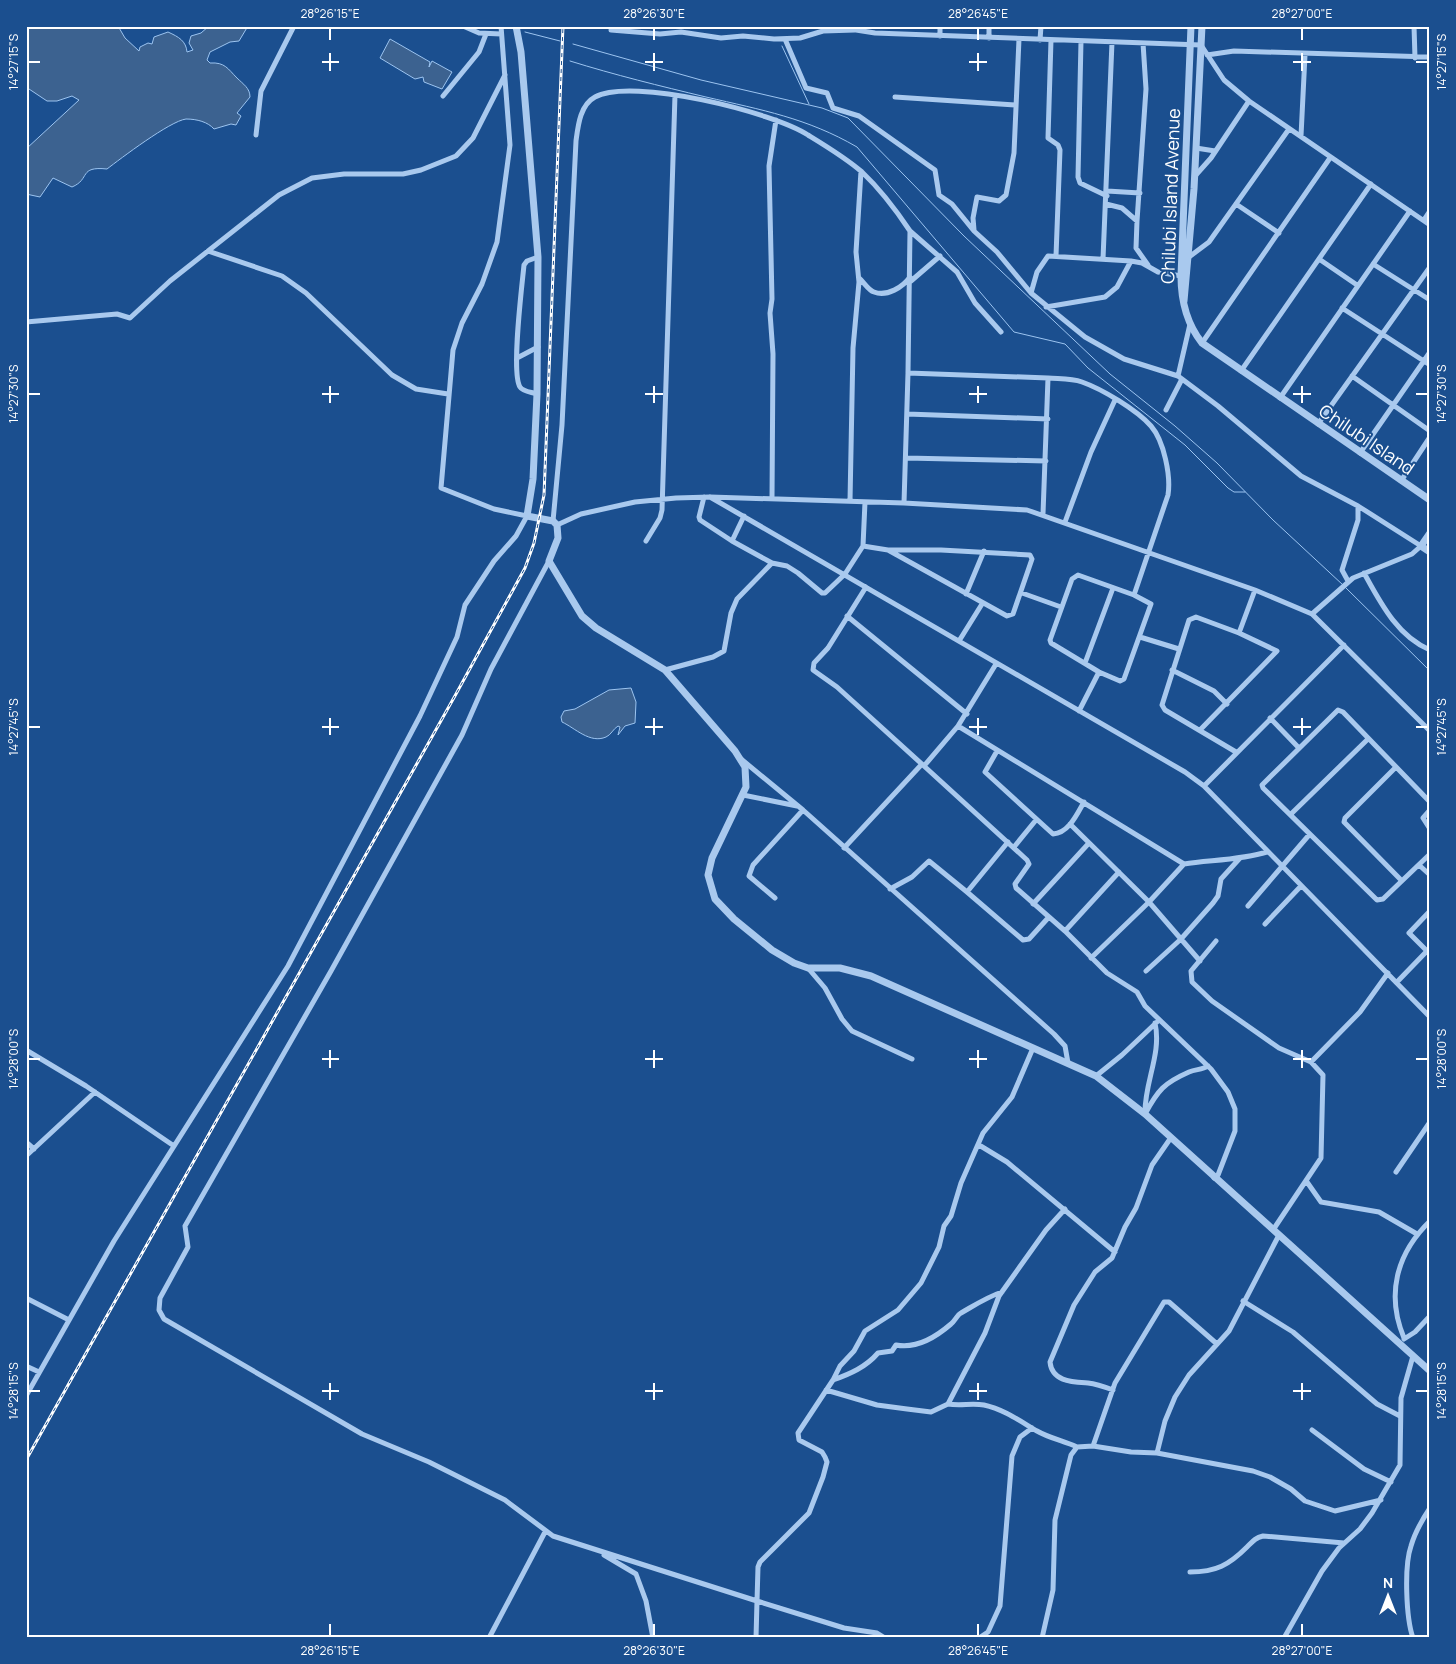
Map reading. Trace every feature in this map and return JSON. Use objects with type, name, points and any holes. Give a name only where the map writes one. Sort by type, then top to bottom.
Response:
[{"type":"street","points":[[256,136],[261,91],[294,26]]},
{"type":"street","points":[[463,26],[471,31],[486,34],[502,34]]},
{"type":"street","points":[[501,26],[510,145],[496,242],[482,284],[455,340],[448,394],[441,488],[494,509],[555,523],[581,514],[662,498],[707,497],[1010,507],[1043,514],[1255,590],[1312,614],[1430,731]]},
{"type":"street","points":[[26,1396],[114,1241],[288,966],[420,716],[457,637],[465,606],[494,561],[516,536],[527,516],[533,479],[537,394],[538,257],[521,52],[516,26]]},
{"type":"street","points":[[850,26],[856,30]]},
{"type":"street","points":[[940,26],[940,36]]},
{"type":"street","points":[[989,38],[990,26]]},
{"type":"street","points":[[1040,40],[1041,26]]},
{"type":"street","name":"Chilubi Island Avenue","points":[[1184,301],[1181,276],[1191,26]]},
{"type":"street","name":"Chilubi Island Avenue","points":[[1184,301],[1190,257],[1202,26]]},
{"type":"street","points":[[1414,26],[1415,58]]},
{"type":"street","points":[[611,30],[660,34],[681,32],[721,38],[743,36],[785,39],[800,38],[823,31],[856,30],[940,36],[1201,45],[1224,80],[1249,101],[1430,225]]},
{"type":"street","points":[[443,96],[479,52],[486,34]]},
{"type":"street","points":[[785,39],[806,88],[827,93],[833,108],[859,116],[935,170],[938,193],[952,204],[974,231],[1002,257],[1031,293],[1046,307],[1100,347],[1124,359],[1180,378],[1218,406],[1301,476],[1358,506],[1430,552]]},
{"type":"street","points":[[974,231],[972,218],[977,197],[999,200],[1006,195],[1014,153],[1019,39]]},
{"type":"street","points":[[1051,40],[1048,138],[1058,145],[1060,150],[1056,256]]},
{"type":"street","points":[[1081,41],[1078,177],[1080,183],[1107,194],[1140,193]]},
{"type":"street","points":[[1103,259],[1112,42]]},
{"type":"street","points":[[1143,43],[1146,89],[1142,127],[1136,248],[1149,267]]},
{"type":"street","points":[[1208,55],[1234,51],[1306,55],[1430,57]]},
{"type":"street","points":[[1301,136],[1306,55]]},
{"type":"street","points":[[26,322],[112,314],[122,314],[130,318],[170,281],[279,196],[312,178],[344,174],[403,174],[434,166],[456,156],[473,138],[505,74]]},
{"type":"street","points":[[886,1638],[877,1633],[844,1628],[559,1539],[545,1532],[505,1500],[429,1462],[362,1434],[164,1319],[158,1310],[160,1298],[188,1247],[184,1226],[331,971],[462,735],[491,669],[543,576],[558,538],[555,523],[578,123],[588,102],[605,94],[622,90],[640,90],[675,95],[776,120],[807,134],[861,171],[910,230],[960,276],[975,303],[1001,332]]},
{"type":"street","points":[[646,541],[660,518],[662,498],[675,95]]},
{"type":"street","points":[[895,97],[1015,106]]},
{"type":"street","points":[[1195,176],[1215,151],[1249,101]]},
{"type":"street","points":[[772,498],[773,354],[770,313],[772,299],[769,166],[776,120]]},
{"type":"street","points":[[1190,257],[1209,242],[1289,129]]},
{"type":"street","points":[[1196,148],[1215,151]]},
{"type":"street","points":[[1202,343],[1330,158]]},
{"type":"street","points":[[850,501],[854,348],[859,278],[856,252],[861,171]]},
{"type":"street","points":[[1241,371],[1370,184]]},
{"type":"street","points":[[1106,204],[1122,208],[1137,222]]},
{"type":"street","points":[[1236,204],[1279,233]]},
{"type":"street","points":[[1280,398],[1410,211]]},
{"type":"street","points":[[1424,220],[1430,211]]},
{"type":"street","points":[[904,503],[911,279],[910,230]]},
{"type":"street","points":[[208,251],[282,276],[306,293],[392,375],[416,389],[448,394]]},
{"type":"street","points":[[859,278],[872,291],[882,292],[900,288],[940,256]]},
{"type":"street","points":[[1031,293],[1032,283],[1042,263],[1048,256],[1131,261],[1158,272],[1181,276]]},
{"type":"street","points":[[537,394],[523,390],[519,386],[517,358],[524,266],[527,260],[538,257]]},
{"type":"street","points":[[1319,258],[1357,285]]},
{"type":"street","points":[[1046,307],[1105,297],[1117,287],[1131,261]]},
{"type":"street","points":[[1373,264],[1430,300]]},
{"type":"street","points":[[1318,424],[1430,266]]},
{"type":"street","name":"Chilubi Island","points":[[1184,301],[1190,324],[1202,343],[1430,500]]},
{"type":"street","points":[[1342,308],[1430,365]]},
{"type":"street","points":[[1166,410],[1180,378],[1190,324]]},
{"type":"street","points":[[517,358],[538,347]]},
{"type":"street","points":[[1360,453],[1430,352]]},
{"type":"street","points":[[908,373],[1048,378],[1081,382],[1115,400],[1151,426],[1169,468],[1170,482],[1168,495],[1134,595]]},
{"type":"street","points":[[1352,376],[1430,431]]},
{"type":"street","points":[[1043,514],[1048,420],[1048,378]]},
{"type":"street","points":[[1065,522],[1091,452],[1115,400]]},
{"type":"street","points":[[907,414],[1048,420]]},
{"type":"street","points":[[1401,481],[1430,438]]},
{"type":"street","points":[[906,458],[1046,461]]},
{"type":"street","points":[[707,497],[845,574],[996,664],[1185,772],[1204,786],[1430,1017]]},
{"type":"street","points":[[707,497],[699,512],[700,520],[732,541],[772,563],[786,566],[798,573],[822,593],[825,593],[845,574],[862,546],[865,502]]},
{"type":"street","points":[[1347,582],[1342,570],[1358,520],[1358,506]]},
{"type":"street","points":[[732,541],[744,516]]},
{"type":"street","points":[[1312,614],[1347,582],[1364,573],[1412,554],[1421,546],[1430,533]]},
{"type":"street","points":[[862,546],[888,550],[984,552],[1032,556],[1022,593],[1010,616],[982,604],[888,550]]},
{"type":"street","points":[[966,594],[984,552]]},
{"type":"street","points":[[549,561],[582,616],[596,628],[665,670],[746,767],[743,796],[712,858],[708,875],[715,899],[725,912],[772,950],[794,964],[808,968],[840,968],[871,976],[1096,1076],[1146,1114],[1214,1178],[1402,1341],[1413,1356],[1430,1371]]},
{"type":"street","points":[[665,670],[713,657],[724,651],[731,613],[737,599],[772,563]]},
{"type":"street","points":[[1364,573],[1394,621],[1416,644],[1430,650]]},
{"type":"street","points":[[1074,576],[1134,595],[1151,604],[1124,679],[1116,681],[1051,644],[1050,640],[1061,607],[1074,576]]},
{"type":"street","points":[[866,587],[828,648],[814,663],[813,670],[837,687],[1014,847],[1029,864],[1015,886],[1107,973],[1132,988],[1157,1021],[1208,1066],[1228,1092],[1236,1116],[1235,1131],[1218,1175],[1214,1178]]},
{"type":"street","points":[[1085,663],[1113,588]]},
{"type":"street","points":[[1239,633],[1255,590]]},
{"type":"street","points":[[1022,593],[1061,607]]},
{"type":"street","points":[[959,641],[982,604]]},
{"type":"street","points":[[847,616],[967,714]]},
{"type":"street","points":[[1200,730],[1277,653],[1276,648],[1239,633],[1192,618],[1179,649],[1162,705],[1165,710],[1236,752]]},
{"type":"street","points":[[1140,636],[1179,649]]},
{"type":"street","points":[[1204,786],[1344,645]]},
{"type":"street","points":[[844,848],[958,726],[996,664]]},
{"type":"street","points":[[1172,670],[1214,691],[1227,704]]},
{"type":"street","points":[[1079,711],[1099,672]]},
{"type":"street","points":[[1430,802],[1343,712],[1338,710],[1298,747],[1262,785],[1309,835],[1376,900],[1383,899],[1430,854]]},
{"type":"street","points":[[1270,718],[1298,747]]},
{"type":"street","points":[[958,726],[1184,864],[1240,858],[1267,852]]},
{"type":"street","points":[[1291,814],[1368,739]]},
{"type":"street","points":[[997,751],[985,772],[1053,834],[1060,833],[1070,824],[1084,802]]},
{"type":"street","points":[[741,759],[803,810],[1054,1034],[1065,1046],[1068,1063]]},
{"type":"street","points":[[1396,767],[1345,818],[1344,822],[1401,880]]},
{"type":"street","points":[[743,796],[797,806]]},
{"type":"street","points":[[775,898],[749,876],[750,872],[753,865],[803,810]]},
{"type":"street","points":[[1430,810],[1423,818],[1430,829]]},
{"type":"street","points":[[1014,847],[1036,820]]},
{"type":"street","points":[[1070,824],[1149,902],[1200,961]]},
{"type":"street","points":[[1248,906],[1309,835]]},
{"type":"street","points":[[967,892],[1008,842]]},
{"type":"street","points":[[1033,904],[1089,843]]},
{"type":"street","points":[[1146,971],[1181,939],[1213,903],[1218,896],[1221,879],[1240,858]]},
{"type":"street","points":[[890,889],[912,878],[929,861],[1023,940],[1029,940],[1048,918]]},
{"type":"street","points":[[1091,958],[1149,902],[1184,864]]},
{"type":"street","points":[[1420,865],[1430,875]]},
{"type":"street","points":[[1064,931],[1119,872]]},
{"type":"street","points":[[1265,924],[1301,886]]},
{"type":"street","points":[[1397,982],[1428,953],[1410,933],[1430,911]]},
{"type":"street","points":[[1157,1453],[1165,1421],[1175,1397],[1189,1375],[1229,1331],[1276,1232],[1321,1158],[1323,1150],[1323,1075],[1311,1062],[1279,1048],[1212,1001],[1196,986],[1190,974],[1216,941]]},
{"type":"street","points":[[808,968],[825,988],[842,1019],[852,1031],[912,1059]]},
{"type":"street","points":[[1311,1062],[1360,1012],[1388,974]]},
{"type":"street","points":[[1096,1076],[1122,1055],[1157,1021]]},
{"type":"street","points":[[1146,1114],[1145,1100],[1158,1037],[1157,1021]]},
{"type":"street","points":[[756,1638],[758,1567],[760,1562],[809,1513],[823,1478],[827,1462],[822,1452],[798,1437],[798,1433],[833,1380],[840,1366],[854,1351],[865,1331],[898,1310],[921,1283],[939,1248],[943,1230],[951,1216],[961,1183],[988,1126],[1012,1097],[1033,1048]]},
{"type":"street","points":[[26,1050],[94,1092],[174,1146]]},
{"type":"street","points":[[1146,1114],[1156,1092],[1163,1086],[1191,1070],[1203,1069],[1208,1066]]},
{"type":"street","points":[[26,1156],[94,1092]]},
{"type":"street","points":[[1396,1172],[1430,1122]]},
{"type":"street","points":[[1112,1390],[1060,1378],[1053,1372],[1050,1362],[1074,1305],[1095,1272],[1108,1263],[1115,1252],[1125,1227],[1136,1208],[1152,1165],[1170,1138]]},
{"type":"street","points":[[26,1142],[34,1149]]},
{"type":"street","points":[[979,1145],[1007,1162],[1115,1252]]},
{"type":"street","points":[[1307,1182],[1321,1202],[1379,1212],[1417,1234]]},
{"type":"street","points":[[948,1404],[986,1333],[1003,1292],[1016,1269],[1065,1209]]},
{"type":"street","points":[[1402,1341],[1398,1324],[1396,1285],[1403,1256],[1417,1234],[1430,1221]]},
{"type":"street","points":[[833,1380],[870,1362],[878,1353],[892,1351],[896,1345],[905,1347],[936,1337],[953,1323],[959,1314],[972,1308],[985,1298],[1003,1292]]},
{"type":"street","points":[[26,1298],[69,1320]]},
{"type":"street","points":[[1243,1301],[1293,1332],[1378,1404],[1400,1416]]},
{"type":"street","points":[[1093,1446],[1112,1390],[1164,1302],[1169,1302],[1217,1344]]},
{"type":"street","points":[[1402,1341],[1415,1332],[1430,1316]]},
{"type":"street","points":[[1284,1638],[1304,1599],[1344,1543],[1360,1529],[1381,1500],[1391,1482],[1402,1457],[1400,1416],[1405,1379],[1413,1356]]},
{"type":"street","points":[[26,1366],[40,1372]]},
{"type":"street","points":[[826,1390],[877,1405],[931,1412],[948,1404],[983,1405],[1077,1447],[1093,1446],[1157,1453],[1253,1471],[1270,1477],[1291,1489],[1305,1501],[1335,1511],[1381,1500]]},
{"type":"street","points":[[979,1638],[988,1632],[1000,1606],[1012,1456],[1020,1437],[1032,1428]]},
{"type":"street","points":[[1312,1430],[1364,1469],[1391,1482]]},
{"type":"street","points":[[1042,1638],[1053,1590],[1055,1520],[1071,1455],[1077,1447]]},
{"type":"street","points":[[1413,1638],[1407,1603],[1409,1555],[1418,1527],[1430,1508]]},
{"type":"street","points":[[489,1638],[545,1532]]},
{"type":"street","points":[[1190,1572],[1204,1572],[1223,1567],[1254,1539],[1263,1536],[1344,1543]]},
{"type":"street","points":[[599,1552],[636,1574],[654,1638]]},
{"type":"water","points":[[26,26],[118,26],[125,38],[139,51],[140,47],[148,43],[152,44],[154,37],[168,32],[181,40],[187,52],[193,50],[189,43],[191,36],[201,33],[209,26],[248,26],[239,41],[230,42],[210,52],[207,60],[210,63],[223,65],[228,69],[246,86],[250,97],[237,113],[241,116],[236,125],[231,124],[214,129],[209,124],[198,120],[186,119],[179,121],[145,141],[107,169],[92,169],[88,171],[78,184],[72,187],[53,178],[40,197],[26,194],[26,149],[79,100],[72,96],[57,101],[47,101],[26,87]]},
{"type":"water","points":[[390,39],[430,62],[429,67],[432,61],[452,72],[442,89],[424,82],[423,77],[415,79],[380,58]]},
{"type":"water","points":[[631,688],[636,702],[635,723],[625,726],[618,735],[620,727],[618,726],[609,735],[600,739],[588,737],[562,722],[561,717],[564,711],[575,709],[609,690]]},
{"type":"waterway","points":[[507,26],[511,27]]},
{"type":"waterway","points":[[525,32],[560,41]]},
{"type":"waterway","points":[[573,44],[701,80],[822,108],[848,118],[964,236],[1110,374],[1175,426],[1217,463],[1273,520],[1343,585]]},
{"type":"waterway","points":[[782,46],[809,104]]},
{"type":"waterway","points":[[570,61],[784,116],[820,129],[857,147],[1014,332],[1065,344],[1088,368],[1185,445],[1228,488],[1234,492],[1245,492]]},
{"type":"waterway","points":[[1346,588],[1430,671]]},
{"type":"railway","points":[[26,1460],[525,568],[534,543],[544,495],[563,26]]}]
